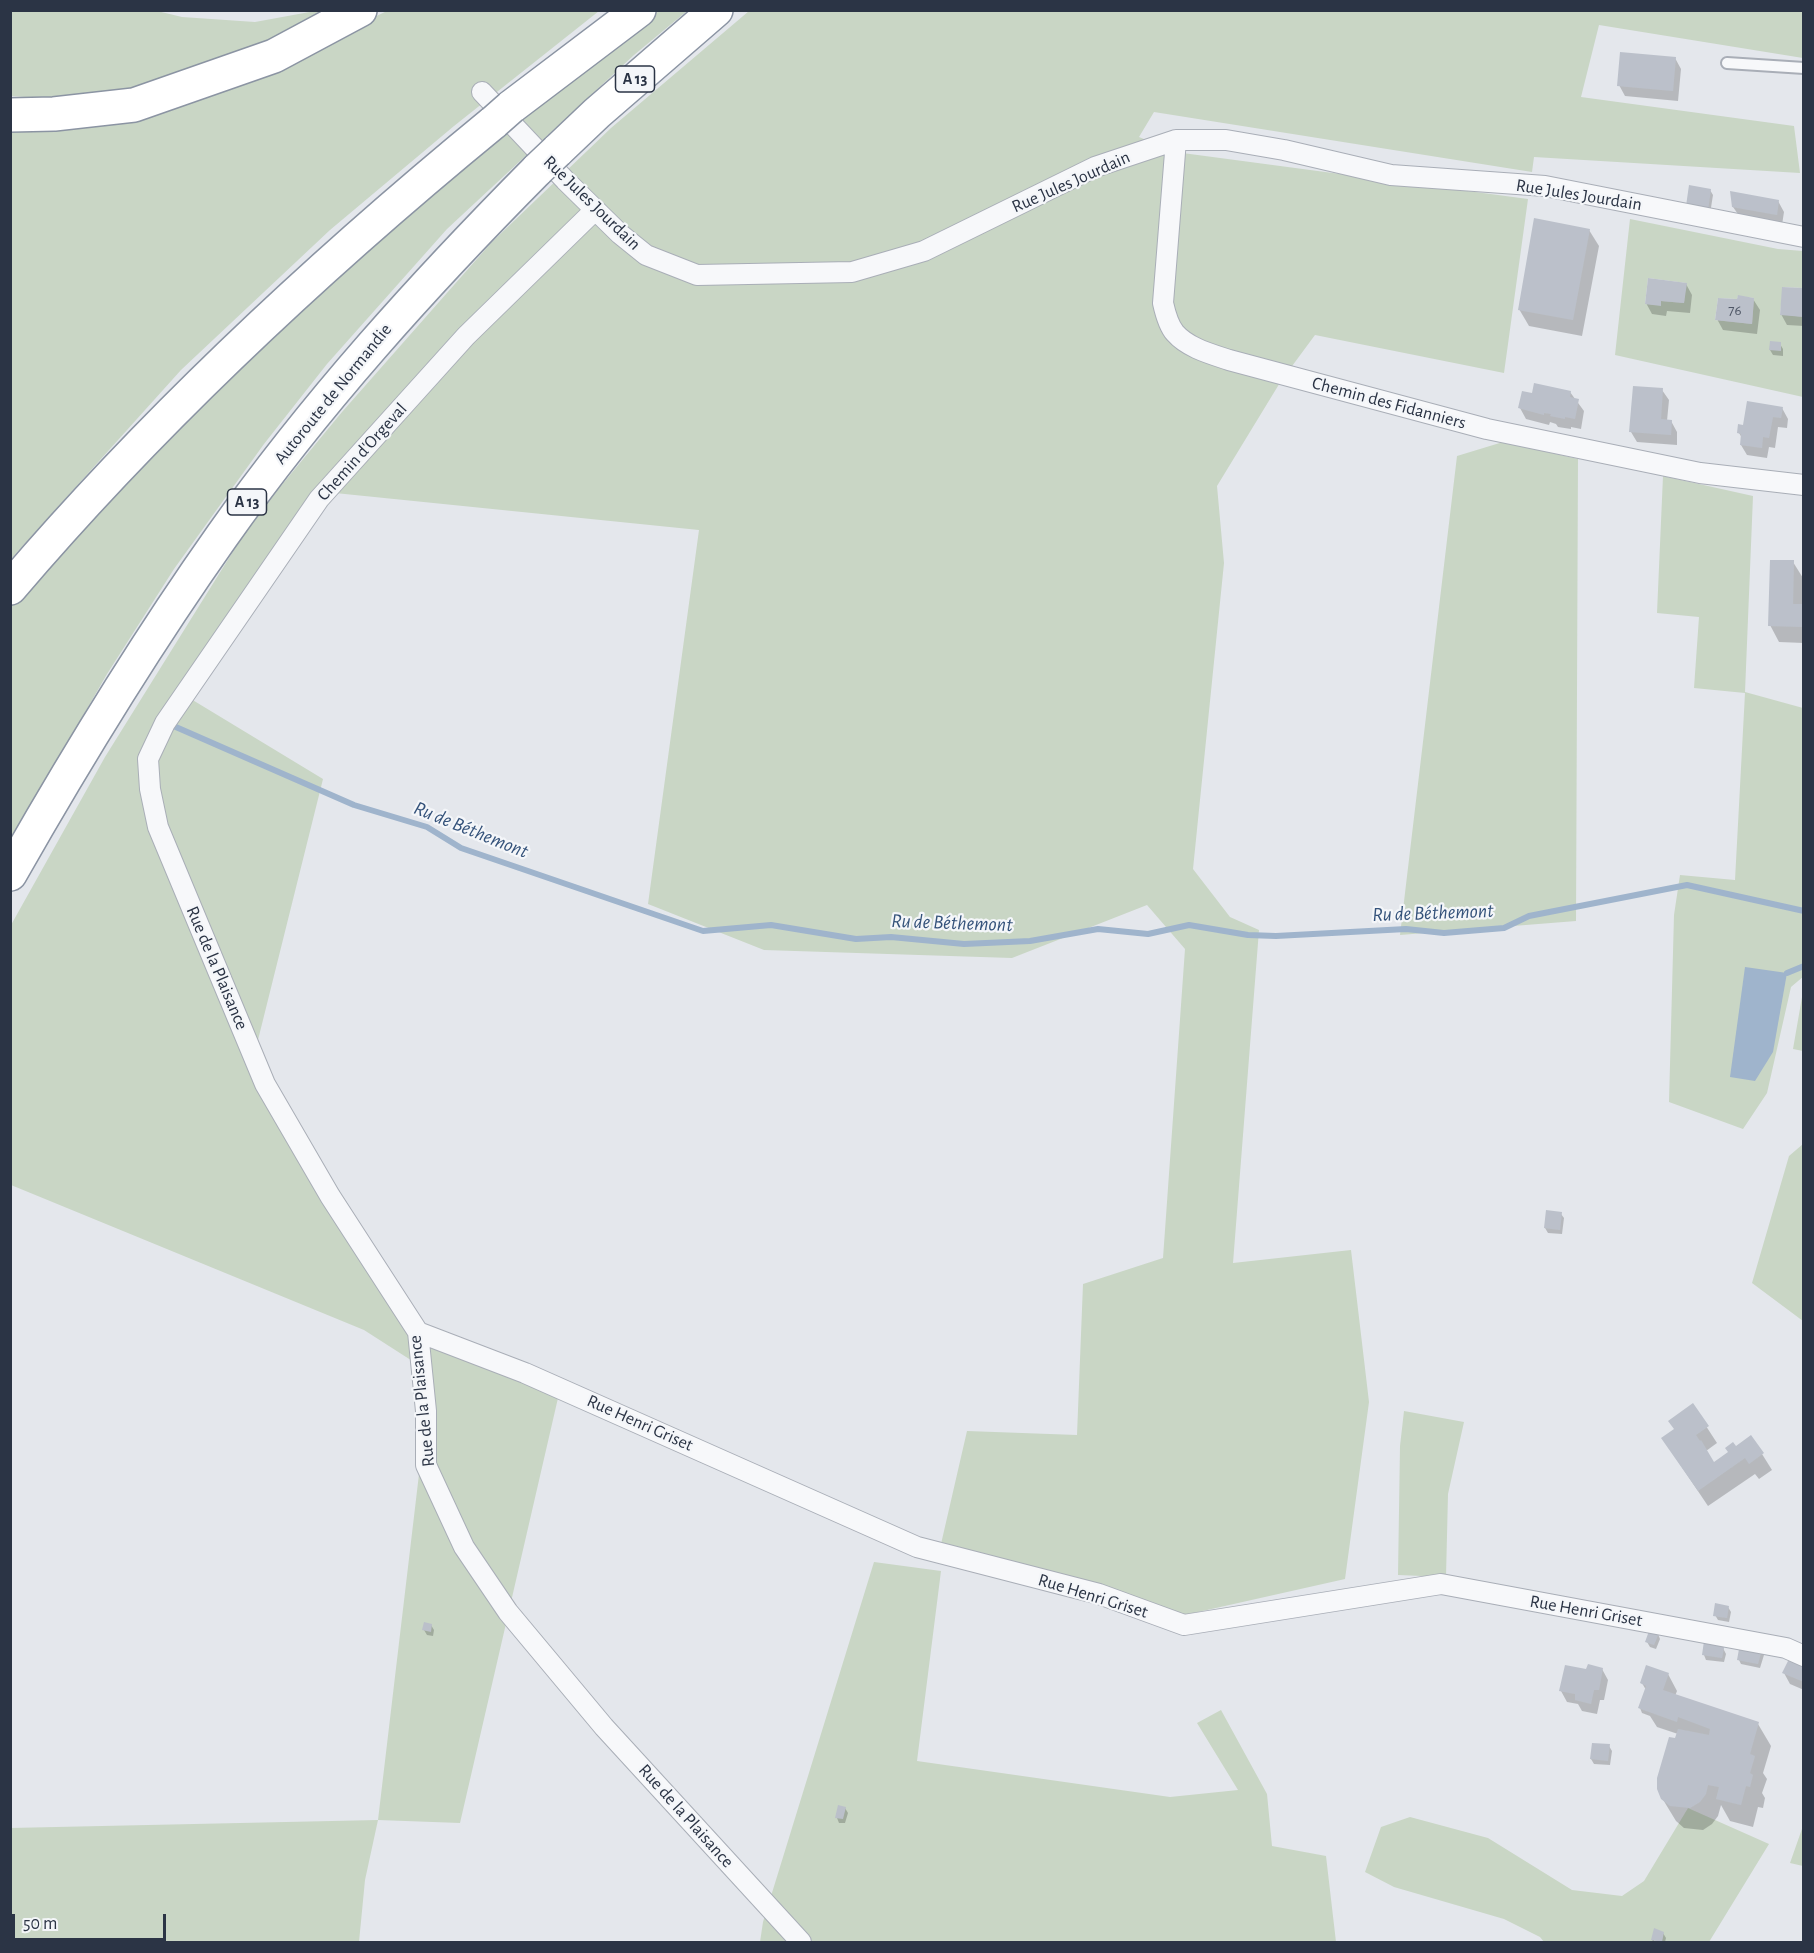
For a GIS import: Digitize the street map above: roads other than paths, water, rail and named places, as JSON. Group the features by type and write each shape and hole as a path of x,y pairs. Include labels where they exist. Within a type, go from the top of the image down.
{"highway":[{"path":"10,115 54,114 134,105 274,56 360,10"},
{"path":"10,588 117,470 228,358 317,274 421,182 496,107 639,10"},
{"name":"Autoroute de Normandie","path":"10,874 109,705 222,535 333,392 395,318 465,242 547,160 606,105 717,10"}],"street":[{"name":"Rue Jules Jourdain","path":"496,107 564,180 646,255 697,274 852,272 924,251 1095,167 1176,140 1226,140 1391,175 1545,186 1803,237"},
{"name":"Chemin des Fidanniers","path":"1176,140 1163,303 1167,319 1175,333 1198,350 1487,429 1700,473 1803,485"},
{"name":"Chemin d'Orgeval","path":"165,723 319,499 466,336 595,210"},
{"name":"Rue de la Plaisance","path":"165,723 148,759 150,789 158,827 265,1084 330,1196 418,1332 426,1411 426,1465 464,1547 508,1612 604,1727 801,1942"},
{"name":"Rue Henri Griset","path":"418,1332 525,1373 917,1547 1099,1594 1184,1625 1441,1584 1786,1648 1803,1656"}],"lane":[{"path":"1727,63 1803,68"}],"water":[{"path":"1745,967 1787,973 1773,1052 1755,1081 1730,1077"}],"waterway":[{"name":"Ru de Béthemont","path":"169,724 354,805 427,827 461,848 703,931 771,925 856,939 891,937 964,944 1030,941 1098,929 1148,934 1189,925 1248,935 1276,936 1406,929 1444,933 1504,928 1529,916 1687,885 1804,911"},
{"path":"1787,973 1804,966"}]}
